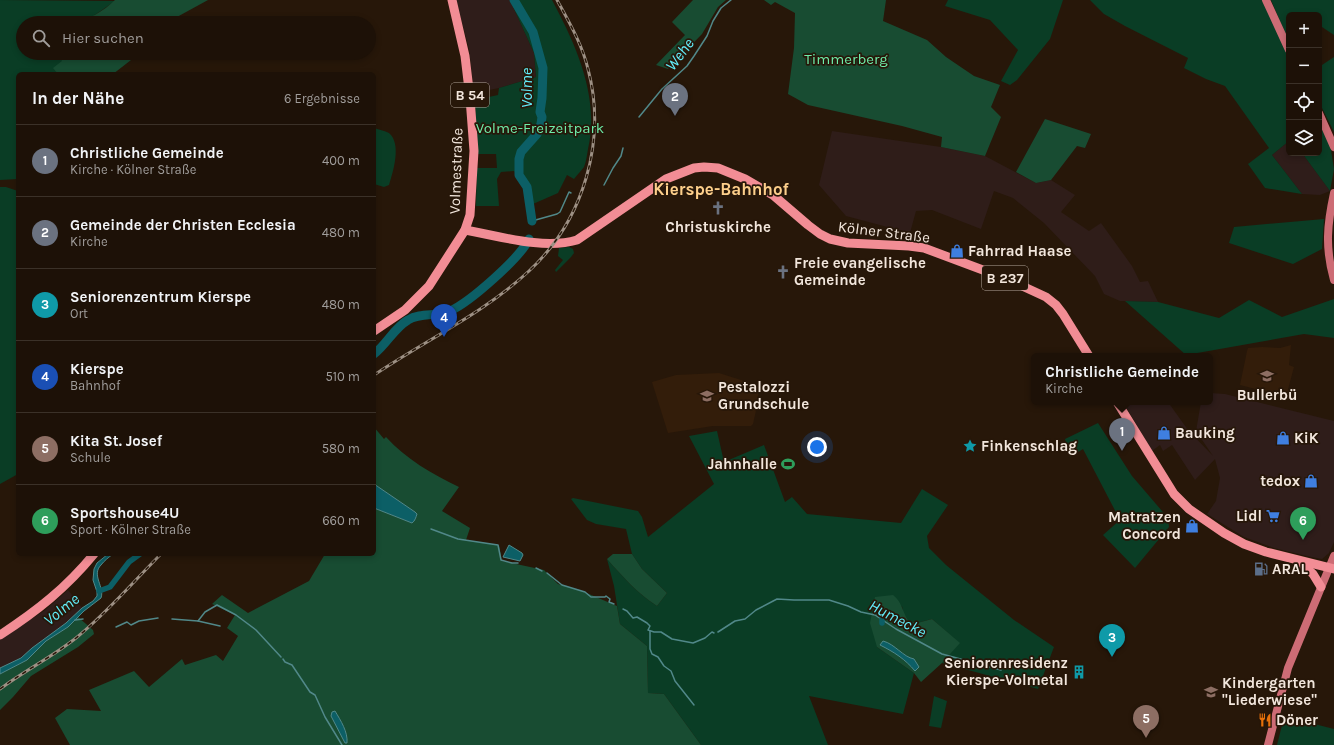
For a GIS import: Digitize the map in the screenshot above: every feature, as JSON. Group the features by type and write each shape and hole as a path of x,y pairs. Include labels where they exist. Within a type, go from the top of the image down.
{"main road":[{"name":"Volmestraße","path":"376,330 405,310 418,299 437,275 465,230 470,215 474,151 470,98 466,56 452,0"},
{"path":"1266,0 1288,48"},
{"path":"1322,120 1334,147"},
{"name":"Kölner Straße","path":"465,230 526,241 566,244 577,240 666,180 694,168 718,168 745,179 773,195 808,225 830,239 848,243 924,248 1007,278 1046,297 1056,305 1063,314 1087,353"},
{"path":"1334,193 1327,236 1330,266 1334,280"},
{"path":"1119,405 1174,494 1189,509 1224,533 1244,544 1266,552 1332,568"},
{"path":"0,635 33,613 63,588 78,574 92,556"},
{"path":"1268,745 1288,668 1321,587 1332,568 1334,556"},
{"path":"1298,560 1313,574 1321,587"}],"shaded area":[{"path":"456,0 510,0 534,53 536,77 499,88 474,93 469,49"},
{"path":"832,131 941,147 985,156 1036,183 1051,180 1075,195 1061,212 1089,231 1101,223 1132,266 1140,282 1148,281 1158,302 1120,301 1104,294 1095,276 1044,223 1013,198 994,191 981,229 932,210 916,211 910,233 846,216 819,185"},
{"path":"1286,143 1286,156 1304,156 1330,191 1320,195 1302,194 1272,155"},
{"name":"Bullerbü","path":"1291,345 1289,365 1294,367 1286,397 1240,385 1248,348 1280,348"},
{"name":"Pestalozzi Grundschule","path":"719,373 760,386 753,424 751,426 713,426 668,433 652,382 676,375"},
{"path":"1213,393 1225,394 1334,421 1334,542 1329,553 1322,559 1274,548 1244,537 1207,514 1216,501 1220,478 1215,459 1195,480 1172,445 1163,451 1160,445 1152,451 1125,405 1170,405 1188,430 1213,456 1196,431 1200,405 1213,405"},
{"path":"68,590 82,608 66,623 21,658 0,668 0,639 44,611"}],"green space":[{"path":"0,0 115,1 93,16 16,16 16,60 63,61 54,68 57,72 16,72 16,179 0,180"},
{"path":"115,0 208,0 179,16 93,16 106,8"},
{"name":"Volme-Freizeitpark","path":"510,0 552,0 577,53 584,72 591,110 591,130 584,167 574,179 567,175 558,193 533,204 533,212 527,213 526,201 521,181 514,171 501,172 497,179 499,206 476,206 477,168 497,168 496,154 477,154 475,100 498,95 499,88 536,77 534,53"},
{"path":"693,0 726,0 718,7 702,34 668,69 656,65 685,35 672,22"},
{"name":"Timmerberg","path":"764,0 886,0 883,21 927,40 946,57 974,76 1000,85 991,107 1001,117 985,156 941,147 942,137 902,126 808,105 788,94 794,48 795,13 775,2 771,5"},
{"path":"948,0 1063,0 1050,39 1017,80 1010,85 1001,81 1018,50 990,20 945,6"},
{"path":"1090,0 1263,0 1286,50 1286,143 1272,155 1302,194 1265,188 1248,164 1269,148 1225,86 1206,79 1184,68 1188,58 1104,14"},
{"path":"1271,0 1334,0 1334,35 1322,27 1322,12 1286,12 1285,33"},
{"path":"1334,57 1334,132 1322,108 1322,65"},
{"path":"131,60 116,72 56,72 53,68 62,61"},
{"path":"1045,119 1091,134 1085,148 1077,146 1051,180 1036,183 1016,172"},
{"path":"1322,127 1330,144 1334,169 1330,191 1304,156 1322,156"},
{"path":"376,129 389,133 393,138 396,151 393,173 389,185 384,187 376,185"},
{"path":"0,187 6,187 16,190 16,475 0,484"},
{"path":"1324,219 1322,249 1293,264 1229,243 1234,227"},
{"path":"569,247 573,249 574,253 556,272 555,270 563,260 558,256 559,248"},
{"path":"1334,299 1334,338 1304,334 1197,353 1184,353 1125,301 1158,302 1219,318 1249,300 1282,317"},
{"path":"1098,423 1132,476 1168,518 1169,527 1135,568 1103,535 1120,520 1083,449 1070,457 1065,439"},
{"path":"376,429 384,439 386,437 411,459 439,477 459,487 442,511 470,528 466,540 499,545 502,561 544,570 558,584 582,591 617,606 620,624 647,646 648,693 664,694 701,745 70,745 55,718 67,709 101,711 89,690 134,671 149,687 182,659 185,665 216,655 223,661 238,636 227,628 235,615 212,604 222,595 248,613 309,581 324,556 376,556 376,509 412,523 415,512 376,485"},
{"path":"717,431 724,462 764,445 785,502 792,497 807,514 901,523 922,489 948,505 927,536 929,548 946,565 1014,620 1054,647 1038,689 942,663 959,643 932,619 917,623 908,620 903,613 902,606 877,647 914,673 903,714 809,696 828,745 701,745 664,694 648,693 647,646 620,624 614,586 607,559 637,590 657,606 667,593 642,569 632,554 626,529 596,524 587,520 571,499 573,498 638,511 642,517 648,537 714,484 689,436"},
{"path":"613,554 632,554 642,569 667,593 657,606 637,590 607,559"},
{"path":"893,595 900,604 908,620 917,623 932,619 960,643 942,663 921,682 914,673 877,647 870,623 875,597"},
{"path":"78,617 93,630 94,634 78,647 31,676 0,710 0,674 27,660 46,641 68,627"},
{"path":"934,696 947,701 941,728 929,726"},
{"path":"1295,719 1334,729 1334,745 1277,745 1283,721"}],"water":[{"path":"376,485 417,514 412,523 376,509"},
{"path":"509,545 522,553 523,555 520,561 503,557"},
{"path":"106,556 111,556 98,569 97,573 102,594 101,598 84,611 68,627 46,641 27,660 0,674 0,668 21,658 66,623 82,608 93,601 97,596 93,580 94,569 97,563"},
{"path":"883,641 906,656 914,659 919,667 915,671 899,656 880,645"},
{"path":"335,711 345,731 347,743 345,743 331,716 332,712"}],"waterway":[{"name":"Volme","path":"514,0 533,32 543,68 540,112 542,117 541,124 537,134 521,152 519,159 519,175 527,187 532,221"},
{"name":"Wehe","path":"639,117 662,89 687,66 707,36 713,21 721,8 731,0"},
{"name":"Wehe","path":"604,185 621,156 623,148"},
{"name":"Wehe","path":"532,221 560,212 569,192 571,193"},
{"name":"Volme","path":"376,352 399,327 408,320 418,316 445,313 470,299 494,279 516,257 529,239"},
{"name":"Humecke","path":"431,529 458,539 498,545 501,560 518,563"},
{"path":"99,591 110,587 129,562 137,556"},
{"name":"Humecke","path":"536,568 542,571"},
{"name":"Humecke","path":"547,573 562,585 585,592 591,597 606,596 610,599 609,602 614,604"},
{"name":"Humecke","path":"718,632 735,621 745,619 756,610 777,599 829,600 861,612 875,615 896,629 942,654 1001,670"},
{"path":"172,619 198,621 205,612 217,605 236,615 256,630 281,657"},
{"name":"Humecke","path":"623,609 633,618 637,617 647,623 650,626 648,630 661,632 672,639 693,643 705,638 712,632 714,633"},
{"path":"116,627 127,622 131,625 139,621 158,618"},
{"name":"Volme","path":"75,620 83,619"},
{"path":"198,621 220,626"},
{"path":"650,631 650,649 652,654 658,657 664,666 671,671 675,681 694,705"},
{"path":"283,659 285,662 292,665 310,692 315,695 325,717 342,745"}],"railway":[{"path":"376,374 454,326 512,286 548,251 564,228 577,203 586,178 592,151 595,123 593,96 588,69 582,51 575,33 557,0"},
{"path":"0,689 76,638 109,608 159,556"}],"place":[{"name":"Gemeinde der Christen Ecclesia","path":"675,116"},
{"name":"Christuskirche","path":"718,208"},
{"name":"Fahrrad Haase","path":"957,251"},
{"name":"Freie evangelische Gemeinde","path":"783,272"},
{"name":"Kierspe","path":"444,337"},
{"name":"Bullerbü","path":"1267,376"},
{"name":"Pestalozzi Grundschule","path":"707,396"},
{"name":"Bauking","path":"1164,433"},
{"name":"KiK","path":"1283,438"},
{"name":"Finkenschlag","path":"970,446"},
{"name":"Christliche Gemeinde","path":"1122,451"},
{"name":"Jahnhalle","path":"788,464"},
{"name":"tedox","path":"1311,481"},
{"name":"Lidl","path":"1273,516"},
{"name":"Matratzen Concord","path":"1192,526"},
{"name":"Sportshouse4U","path":"1303,540"},
{"name":"ARAL","path":"1261,569"},
{"name":"Seniorenzentrum Kierspe","path":"1112,657"},
{"name":"Seniorenresidenz Kierspe-Volmetal","path":"1079,672"},
{"name":"Kindergarten \"Liederwiese\"","path":"1211,692"},
{"name":"Döner","path":"1265,720"},
{"name":"Kita St. Josef","path":"1146,738"}],"district":[{"name":"Kierspe-Bahnhof","path":"721,189"}]}
